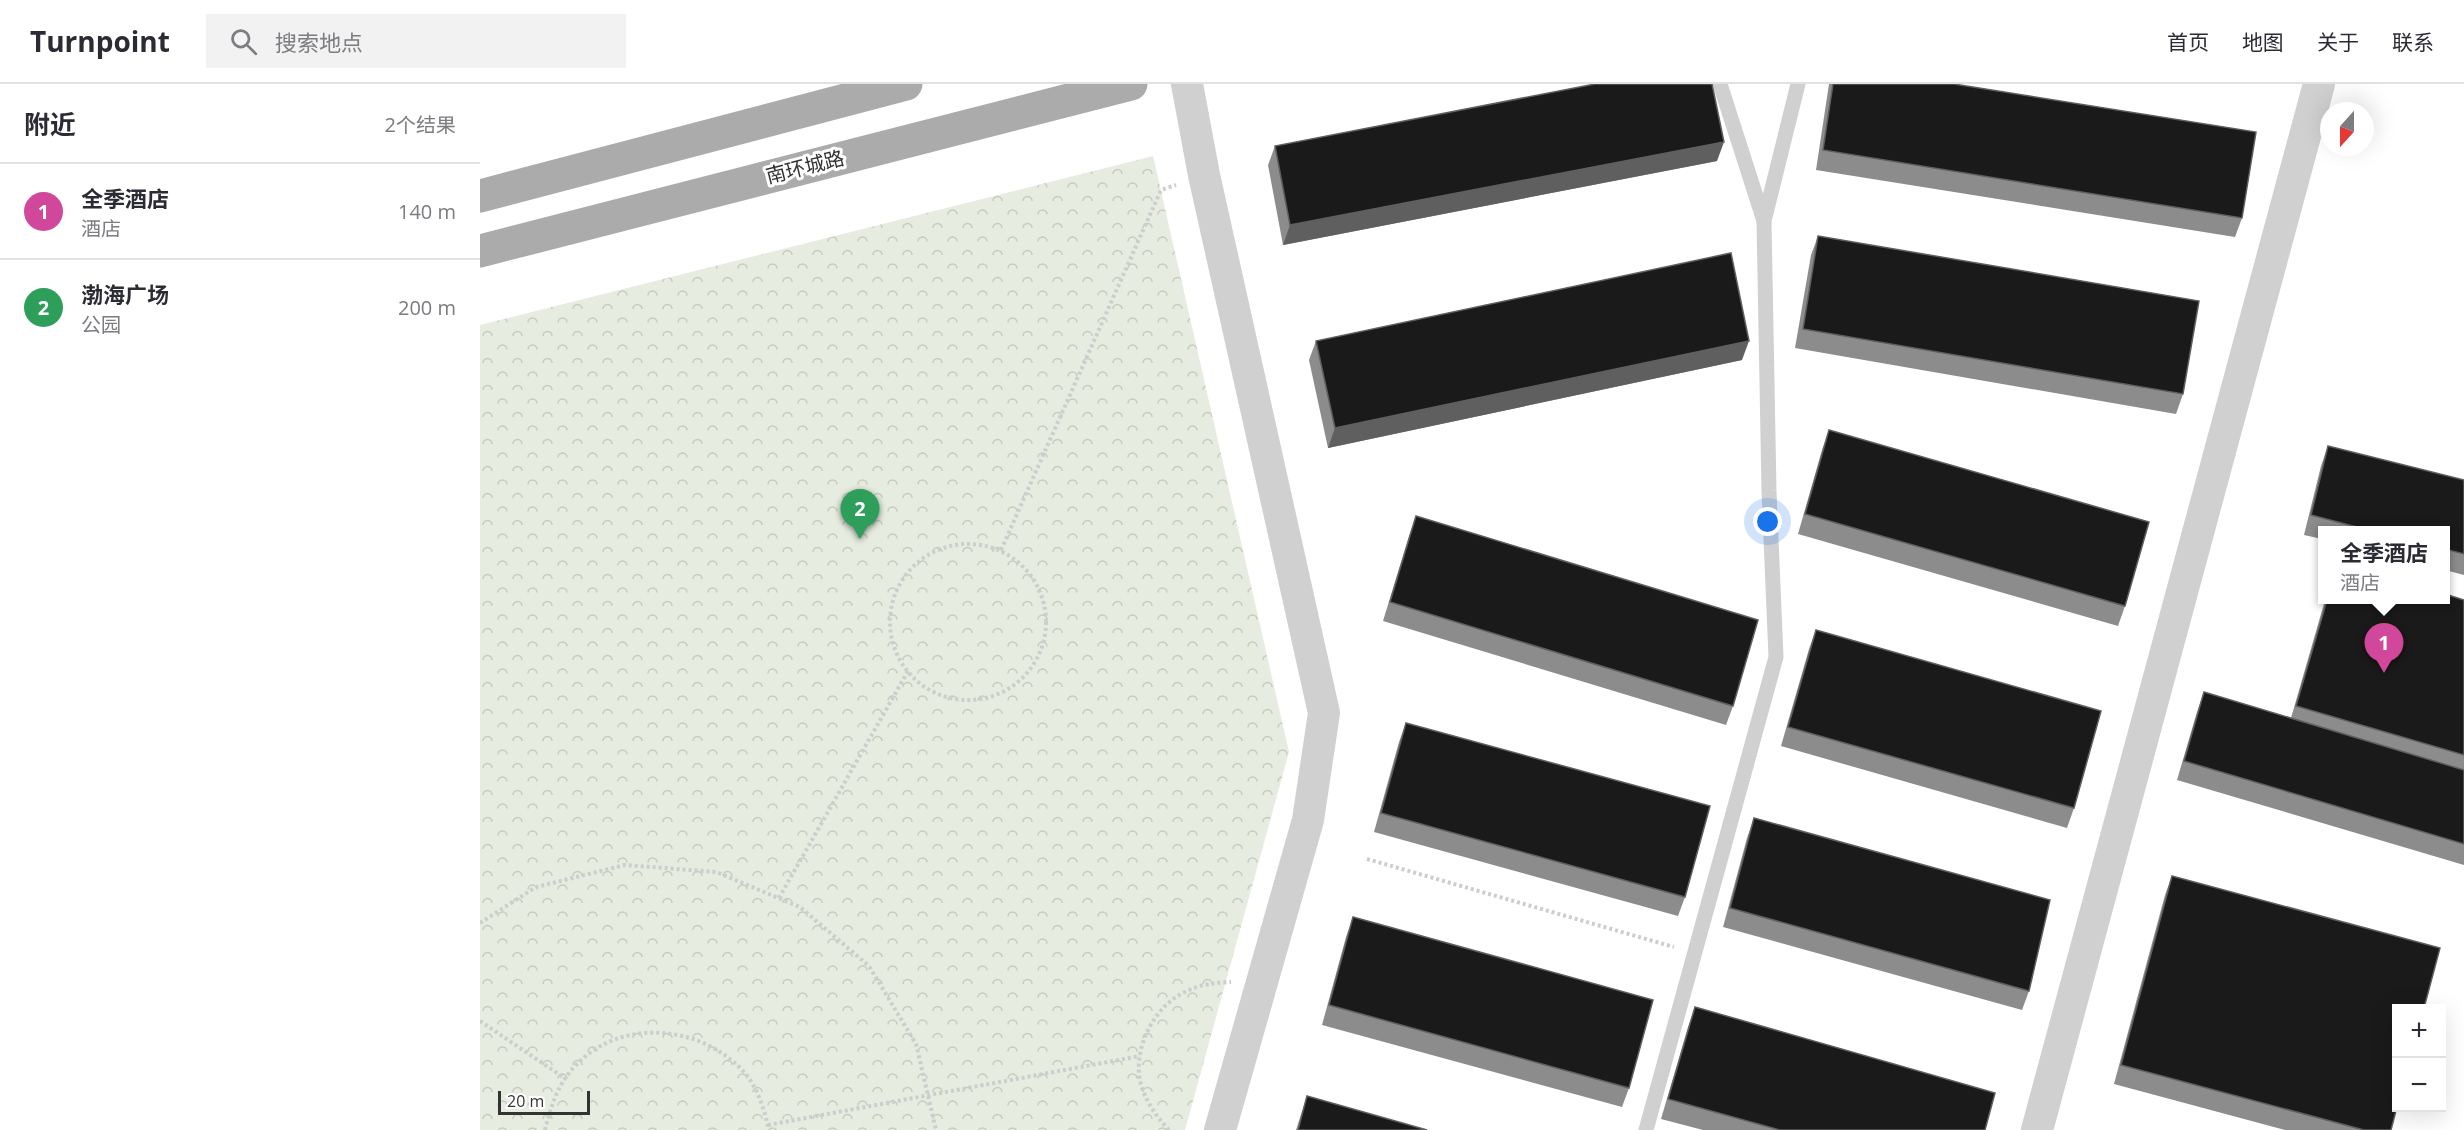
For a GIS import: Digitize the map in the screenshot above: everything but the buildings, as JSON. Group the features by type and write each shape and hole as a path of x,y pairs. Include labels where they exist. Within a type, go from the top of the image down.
{"main road":[{"path":"480,196 906,84"},
{"name":"南环城路","path":"480,251 1131,84"}],"street":[{"path":"1187,84 1204,175 1324,713 1308,820 1220,1130"},
{"path":"2037,1130 2319,84"}],"lane":[{"path":"1720,84 1764,220"},
{"path":"1646,1130 1776,657 1769,491 1764,220 1798,84"}],"path":[{"path":"1001,550 1161,190 1204,175"},
{"path":"977,544 1001,550 1023,566 1040,587 1047,613 1046,640 1035,665 1017,685 993,698 966,701 939,696 918,683 901,664 891,641 890,616 896,592 909,570 928,555 952,545 977,544"},
{"path":"779,898 908,671"},
{"path":"1367,859 1695,954"},
{"path":"480,923 536,887 625,865 716,872 800,907 869,966 916,1044 936,1130"},
{"path":"1169,1130 1153,1111 1141,1085 1140,1056 1147,1030 1163,1008 1185,991 1210,983 1238,982 1260,990"},
{"path":"480,1021 566,1079"},
{"path":"544,1130 554,1096 576,1064 608,1042 646,1032 685,1035 718,1049 745,1073 763,1104 768,1128 928,1095 1140,1056"}],"green space":[{"path":"1153,156 1289,752 1185,1130 480,1130 480,325"}],"place":[{"name":"渤海广场","path":"860,539"},
{"name":"全季酒店","path":"2384,673"}]}
